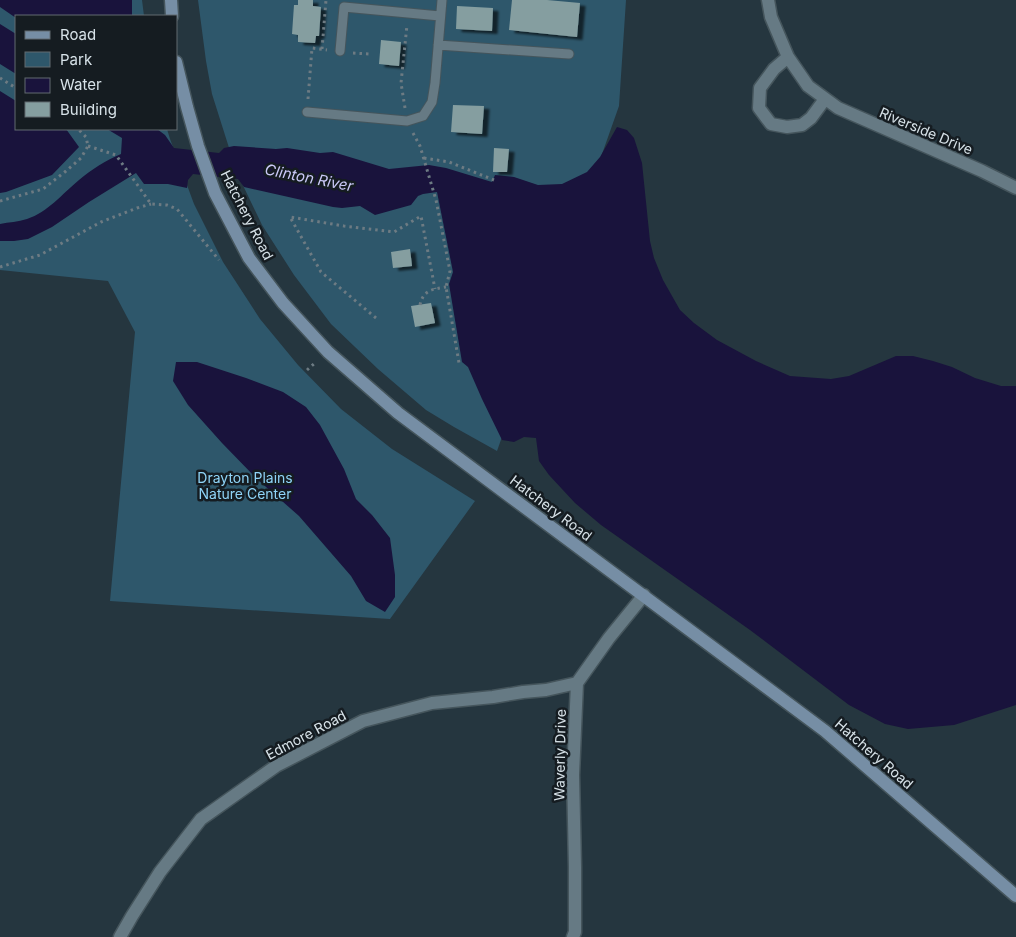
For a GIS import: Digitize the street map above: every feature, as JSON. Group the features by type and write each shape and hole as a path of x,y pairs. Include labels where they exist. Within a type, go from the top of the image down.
{"street":[{"path":"171,0 172,15"},
{"name":"Riverside Drive","path":"768,0 771,17 788,57 808,86 838,108 982,171 1016,188"},
{"path":"788,57 774,69 760,88 759,108 771,124 787,127 802,125 826,99"},
{"name":"Hatchery Road","path":"178,70 198,146 215,193 249,258 283,303 328,352 398,413 826,732 1016,896"},
{"path":"577,683 609,638 644,595"},
{"name":"Edmore Road","path":"120,937 160,872 201,819 276,766 363,722 432,702 494,697 546,690 577,683"},
{"name":"Waverly Drive","path":"573,937 575,932 573,775 577,683"}],"lane":[{"path":"307,112 407,121 423,116 432,102 442,0"},
{"path":"340,51 344,7 440,16"},
{"path":"438,45 569,54"}],"path":[{"path":"322,49 326,0"},
{"path":"409,12 401,83 407,121 420,146 436,200 450,271 446,287 459,363"},
{"path":"307,112 312,48 370,54"},
{"path":"0,78 15,87"},
{"path":"0,201 43,189 81,158 88,146 86,137 79,130"},
{"path":"88,146 116,155 152,204"},
{"path":"424,158 449,162 494,180"},
{"path":"0,267 40,255 101,222 152,204 167,204 177,209 218,260"},
{"path":"376,318 320,272 290,217 394,232 421,216 435,289"},
{"path":"420,305 423,296 427,292 446,287"}],"green space":[{"name":"Drayton Plains Nature Center","path":"0,0 142,0 144,15 15,15 15,130 167,130 194,204 223,262 260,319 298,365 341,409 392,449 475,501 390,619 110,601 135,332 108,281 0,270"},
{"path":"198,0 626,0 619,106 497,451 426,410 378,369 331,324 294,275 262,225 237,173 212,94"}],"water":[{"path":"0,0 132,0 132,15 15,15 15,17 0,7"},
{"path":"0,24 15,33 15,73 0,64"},
{"path":"0,91 15,100 15,130 67,130 79,147 52,175 0,193"},
{"name":"Clinton River","path":"617,127 627,130 634,138 642,163 650,241 654,258 663,280 680,310 717,340 756,361 790,376 831,379 849,376 896,356 913,356 952,367 975,378 1001,386 1016,386 1016,705 954,725 908,729 885,724 849,705 750,630 601,525 575,503 549,475 539,461 536,438 524,437 514,442 502,440 468,367 462,362 449,284 453,272 437,192 418,196 411,205 375,215 360,206 333,207 244,187 238,179 193,174 188,180 187,188 168,184 144,184 136,173 52,227 28,239 0,241 0,224 24,220 42,212 89,173 104,162 121,154 122,138 109,130 158,130 165,135 174,148 219,153 224,148 234,146 287,148 320,153 333,152 389,169 429,165 446,168 492,182 495,175 514,177 538,185 562,184 587,172 600,157"},
{"path":"176,362 197,362 246,378 283,392 306,407 320,425 344,469 356,499 372,515 390,538 395,575 395,597 385,612 366,601 351,576 299,516 257,479 188,405 173,381"}],"building":[{"path":"298,0 313,0 313,6 321,7 319,36 316,36 315,43 298,42 298,35 292,34 294,5 298,5"},
{"path":"512,0 547,0 580,3 577,37 509,30"},
{"path":"457,6 493,8 492,31 456,29"},
{"path":"381,40 401,42 399,66 379,64"},
{"path":"453,105 484,106 482,134 451,132"},
{"path":"494,148 509,149 507,172 493,172"},
{"path":"410,249 412,266 393,268 391,252"},
{"path":"431,303 435,323 415,327 411,306"}]}
